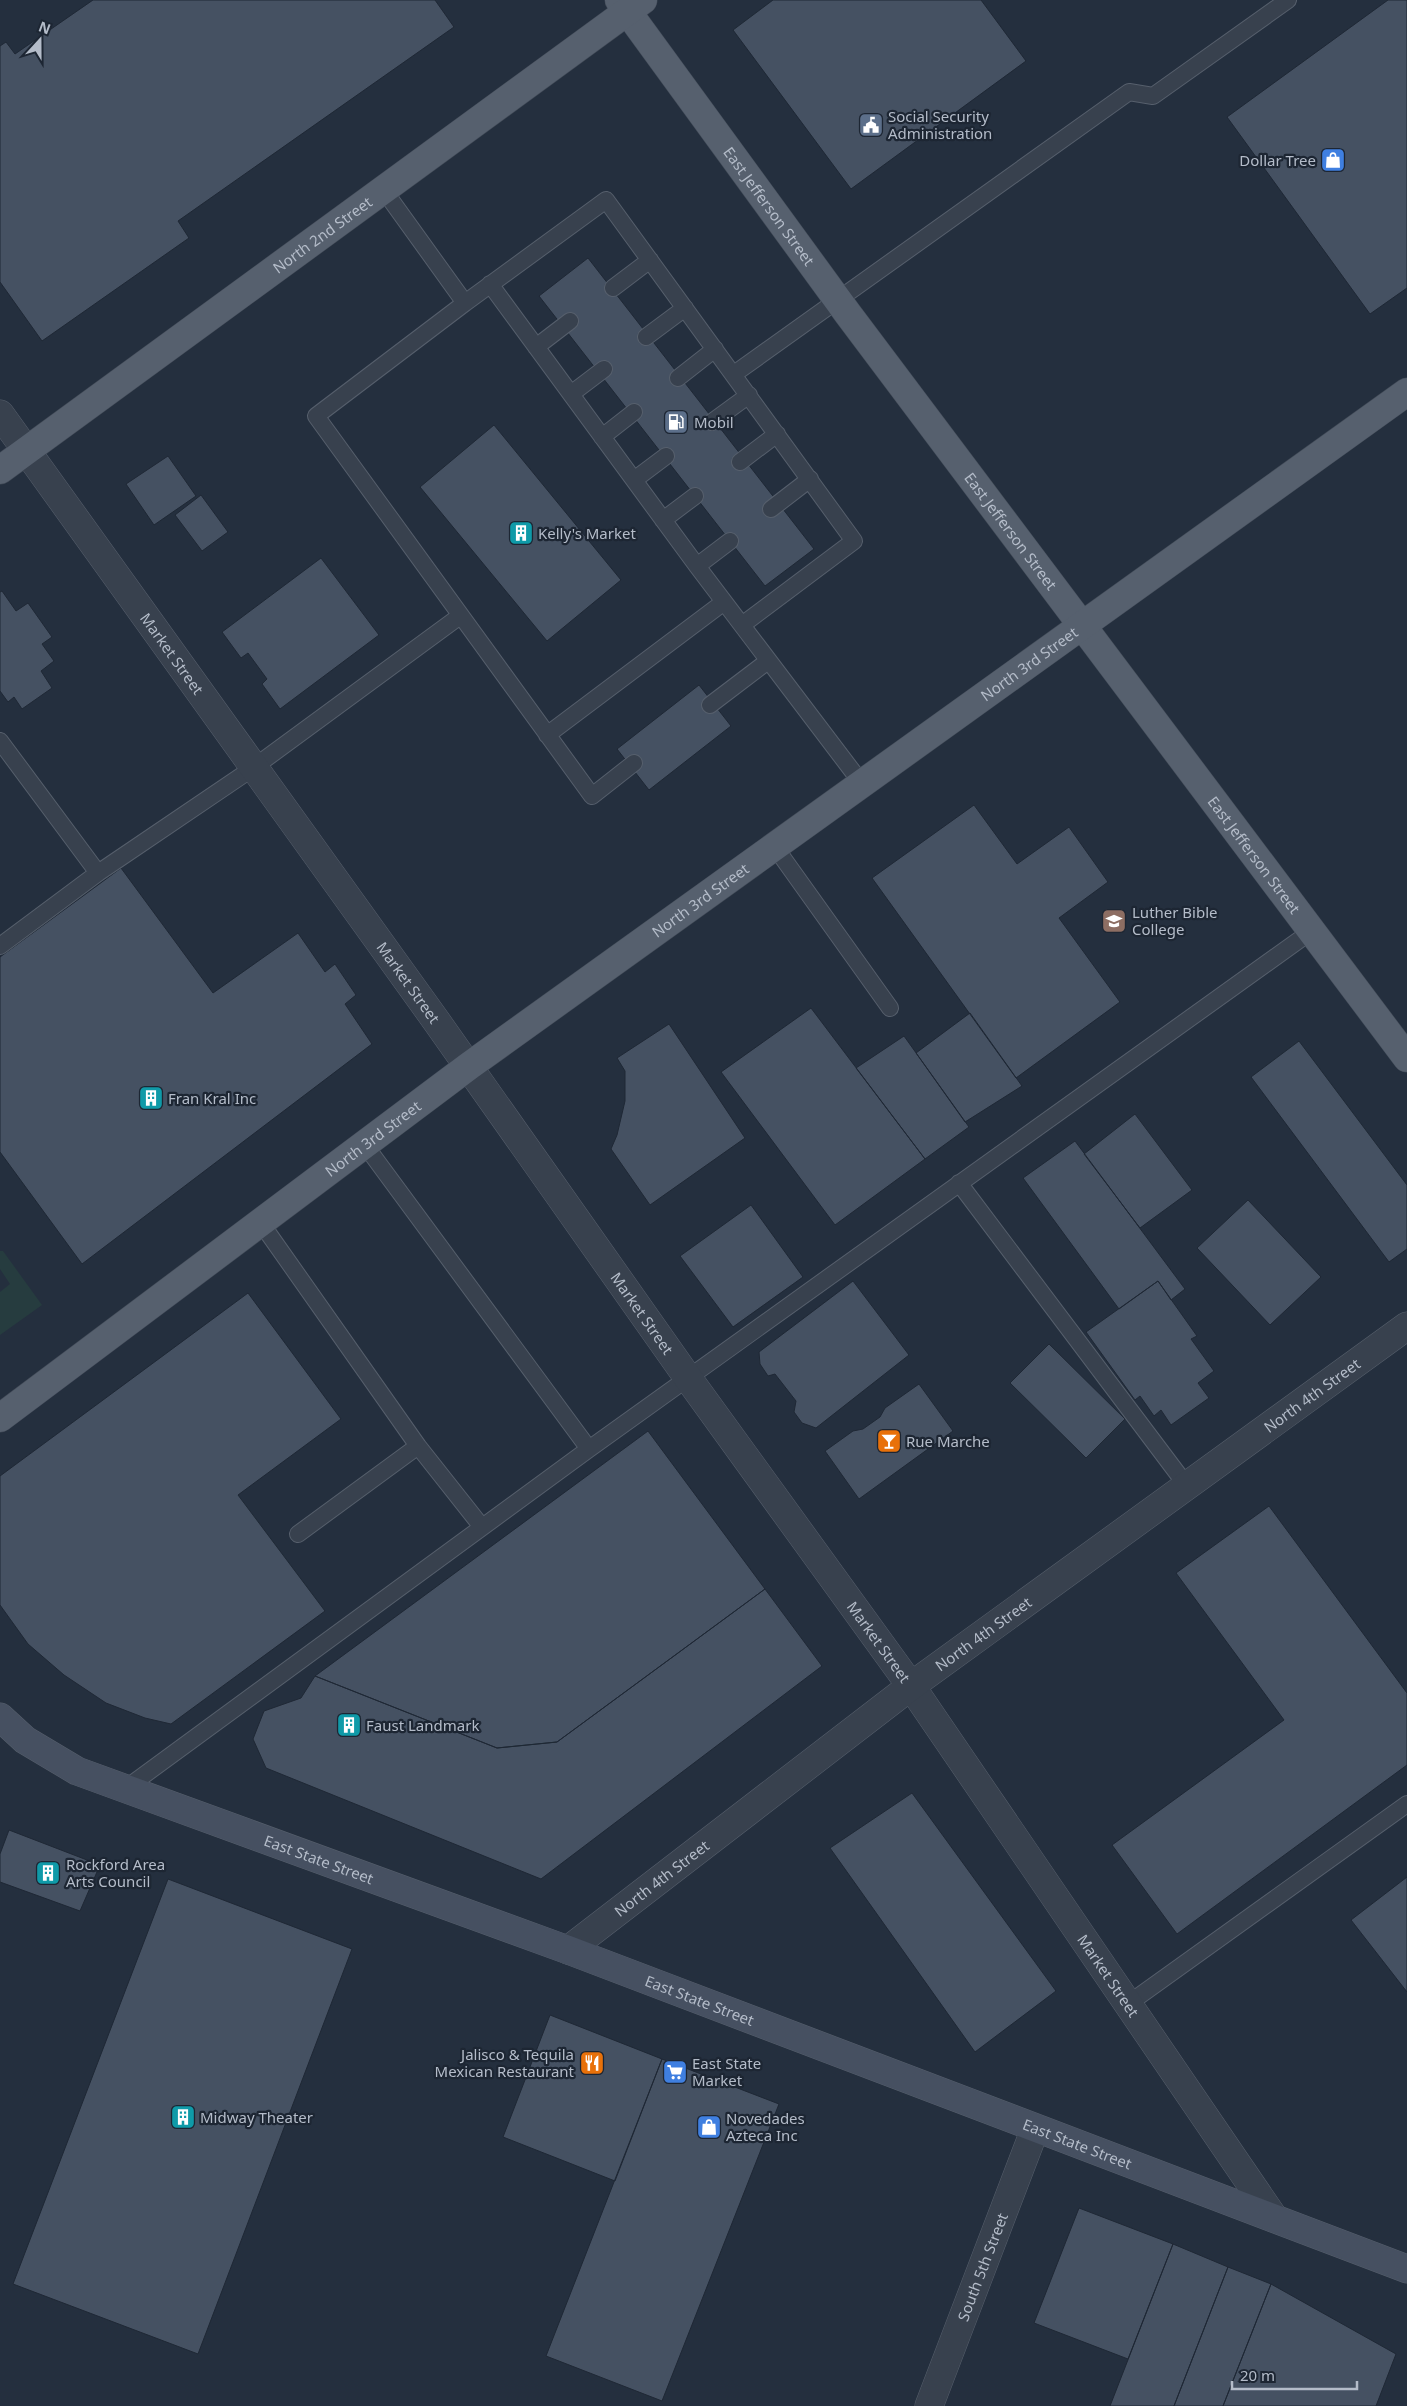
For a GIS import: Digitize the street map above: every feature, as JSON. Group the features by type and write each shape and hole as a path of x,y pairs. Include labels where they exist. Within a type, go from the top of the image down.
{"main road":[{"name":"East Jefferson Street","path":"630,4 838,300 1313,930 1407,1058"},
{"name":"North 2nd Street","path":"0,470 630,4"},
{"name":"North 3rd Street","path":"0,1418 469,1066 1083,627 1407,392"},
{"name":"East State Street","path":"0,1718 25,1740 77,1771 568,1950 1407,2269"}],"street":[{"name":"Market Street","path":"0,414 469,1066 688,1378 911,1686 1274,2218"},
{"name":"North 4th Street","path":"568,1950 911,1686 1407,1326"},
{"name":"South 5th Street","path":"929,2406 1035,2129"}],"lane":[{"path":"734,374 1129,92 1153,96 1288,0"},
{"path":"382,189 465,303"},
{"path":"634,763 592,796 316,416 490,284 606,200 854,540 742,625"},
{"path":"613,288 650,260"},
{"path":"490,284 697,566 863,785"},
{"path":"646,337 685,308"},
{"path":"536,347 570,321"},
{"path":"678,378 715,348"},
{"path":"571,394 604,369"},
{"path":"712,422 749,395"},
{"path":"602,437 634,412"},
{"path":"740,462 777,434"},
{"path":"634,480 666,456"},
{"path":"771,509 810,479"},
{"path":"663,520 695,496"},
{"path":"697,566 730,541"},
{"path":"547,735 724,602"},
{"path":"0,946 98,873 253,768 460,616"},
{"path":"710,705 768,661"},
{"path":"0,741 98,873"},
{"path":"775,847 890,1008"},
{"path":"125,1788 482,1526 1313,930"},
{"path":"365,1145 589,1449"},
{"path":"959,1183 1187,1486"},
{"path":"261,1223 418,1446 482,1526"},
{"path":"298,1534 418,1446"},
{"path":"1128,2004 1407,1804"}],"green space":[{"path":"0,1251 3,1251 42,1305 0,1335 0,1292 10,1284 0,1269"}],"building":[{"path":"93,0 435,0 454,27 178,221 189,238 42,341 0,282 0,46 6,42 15,54"},
{"name":"Social Security Administration","path":"773,0 981,0 1026,61 851,189 733,30"},
{"name":"Dollar Tree","path":"1388,0 1407,0 1407,288 1370,314 1227,117"},
{"name":"Mobil","path":"588,258 814,549 765,586 539,296"},
{"name":"Kelly's Market","path":"494,425 621,580 547,641 420,487"},
{"path":"168,456 196,496 154,525 126,484"},
{"path":"201,495 228,532 202,551 175,515"},
{"path":"321,558 379,635 280,709 262,684 267,679 248,653 241,658 222,632"},
{"path":"2,591 16,611 28,603 52,637 42,644 54,661 41,671 52,688 22,709 14,697 8,702 0,691 0,592"},
{"path":"699,685 731,726 649,790 617,749"},
{"path":"974,805 1017,864 1069,827 1108,882 1059,918 1120,1002 1016,1078 872,878"},
{"name":"Fran Kral Inc","path":"121,868 213,993 298,933 325,972 335,964 356,995 345,1004 372,1044 82,1264 0,1152 0,957"},
{"path":"811,1008 925,1159 835,1225 721,1072"},
{"path":"970,1013 1022,1086 965,1122 916,1053"},
{"path":"669,1024 745,1138 650,1205 611,1149 617,1135 625,1101 625,1071 617,1058"},
{"path":"904,1036 969,1127 925,1159 856,1068"},
{"path":"1299,1041 1407,1185 1407,1249 1389,1262 1251,1077"},
{"path":"1135,1114 1192,1190 1140,1228 1084,1154"},
{"path":"1075,1141 1185,1289 1171,1300 1158,1281 1119,1309 1023,1178"},
{"path":"1248,1200 1321,1277 1270,1325 1197,1248"},
{"path":"751,1205 803,1277 733,1327 680,1256"},
{"path":"853,1281 909,1355 816,1428 802,1423 794,1412 796,1401 775,1374 768,1376 760,1364 759,1352"},
{"path":"1158,1281 1197,1336 1191,1339 1214,1371 1198,1383 1209,1398 1171,1425 1161,1410 1154,1416 1140,1396 1135,1400 1086,1332"},
{"path":"248,1293 341,1419 238,1495 325,1611 171,1724 145,1718 106,1703 64,1675 28,1644 0,1605 0,1476"},
{"path":"1049,1344 1125,1419 1086,1458 1010,1383"},
{"name":"Rue Marche","path":"919,1384 953,1431 859,1499 825,1451 853,1431 863,1429 880,1417 885,1408"},
{"path":"648,1431 765,1589 557,1742 497,1748 315,1676"},
{"path":"1269,1506 1407,1693 1407,1765 1177,1934 1112,1845 1284,1720 1176,1573"},
{"name":"Faust Landmark","path":"765,1589 822,1666 541,1879 266,1768 253,1739 264,1711 301,1698 315,1676 497,1748 557,1742"},
{"path":"912,1793 1056,1991 975,2052 830,1848"},
{"name":"Rockford Area Arts Council","path":"9,1830 100,1865 80,1911 0,1882 0,1854"},
{"path":"1407,1877 1407,1992 1351,1920"},
{"name":"Midway Theater","path":"168,1879 352,1949 198,2354 13,2284"},
{"path":"550,2015 662,2059 615,2181 503,2137"},
{"path":"662,2059 779,2104 662,2401 546,2356"},
{"path":"1079,2208 1173,2244 1128,2359 1034,2323"},
{"path":"1173,2244 1228,2267 1174,2406 1110,2406"},
{"path":"1228,2267 1271,2284 1223,2406 1174,2406"},
{"path":"1271,2284 1396,2354 1376,2406 1223,2406"}],"place":[{"name":"Social Security Administration","path":"871,125"},
{"name":"Dollar Tree","path":"1333,160"},
{"name":"Mobil","path":"676,422"},
{"name":"Kelly's Market","path":"521,533"},
{"name":"Luther Bible College","path":"1114,921"},
{"name":"Fran Kral Inc","path":"151,1098"},
{"name":"Rue Marche","path":"889,1441"},
{"name":"Faust Landmark","path":"349,1725"},
{"name":"Rockford Area Arts Council","path":"48,1873"},
{"name":"Jalisco & Tequila Mexican Restaurant","path":"592,2063"},
{"name":"East State Market","path":"675,2072"},
{"name":"Midway Theater","path":"183,2117"},
{"name":"Novedades Azteca Inc","path":"709,2127"}]}
